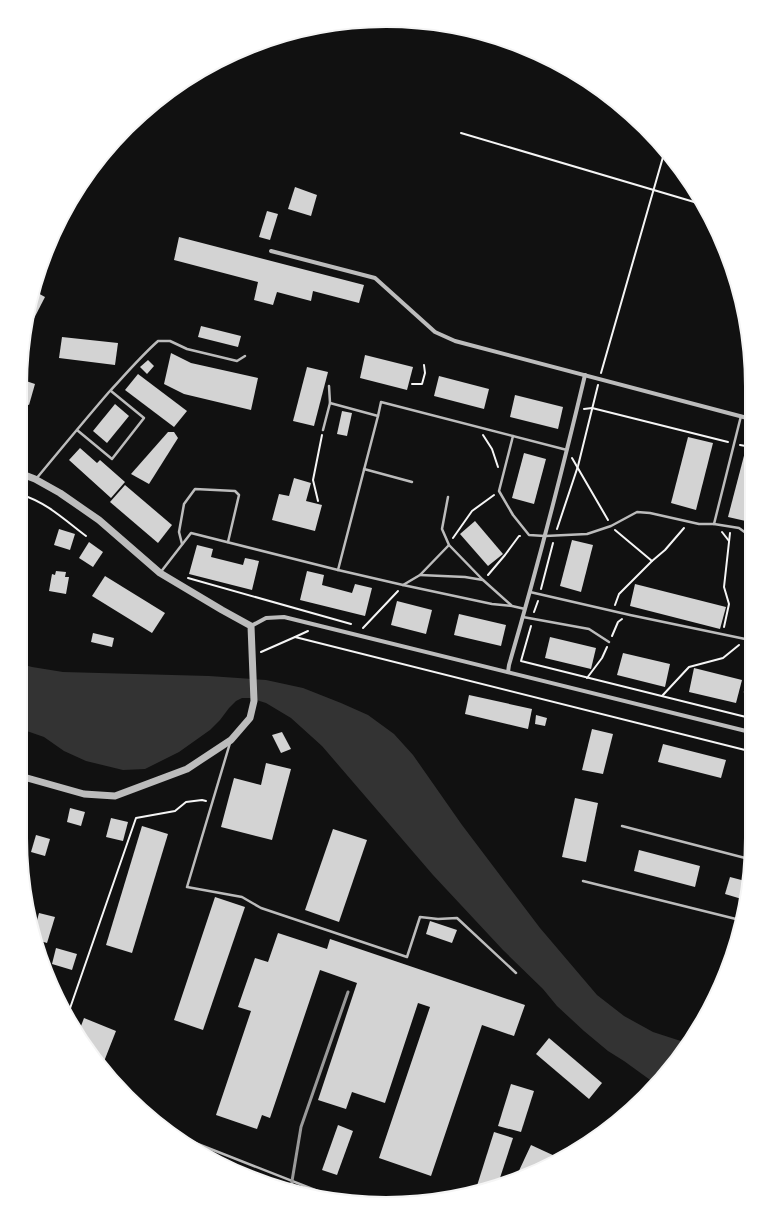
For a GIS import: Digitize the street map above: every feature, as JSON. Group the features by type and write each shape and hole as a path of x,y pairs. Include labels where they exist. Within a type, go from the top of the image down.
{"street":[{"path":"271,251 375,278 435,332 455,341 745,417"},
{"path":"508,672 545,536 586,375"},
{"path":"27,476 60,493 99,520 160,573 251,626"},
{"path":"251,626 266,618 284,617 745,731"},
{"path":"27,778 84,794 115,796 187,768 231,740 250,718 254,700 251,626"}],"lane":[{"path":"35,480 111,390 158,341 170,341 187,349 237,361 245,356"},
{"path":"324,430 330,403 329,386"},
{"path":"76,430 112,459 144,418 111,390"},
{"path":"338,570 381,402 567,450"},
{"path":"330,403 378,416"},
{"path":"714,524 741,416"},
{"path":"513,436 499,491 513,516 530,535 545,536 587,534 611,526 637,512 650,513 699,524 714,524 739,528 745,532"},
{"path":"364,469 412,482"},
{"path":"182,544 179,532 184,504 195,489 235,491 239,495 228,542"},
{"path":"448,497 442,529 449,545 483,580 512,606"},
{"path":"160,573 191,533 403,585 492,604 525,609"},
{"path":"403,585 420,575 449,545"},
{"path":"420,575 464,577 483,580"},
{"path":"530,592 745,639"},
{"path":"523,617 589,629 609,642"},
{"path":"231,740 187,887 242,897 262,908 407,958 420,917 438,919 457,918 516,973"},
{"path":"622,826 744,858"},
{"path":"583,881 736,919"},
{"path":"199,1144 314,1190"}],"path":[{"path":"461,133 694,202"},
{"path":"663,157 599,379 578,466 555,535 521,661 745,717"},
{"path":"412,384 422,384 425,374 424,365"},
{"path":"577,410 592,408 745,446"},
{"path":"478,427 492,449 502,480"},
{"path":"318,501 313,480 324,430"},
{"path":"567,450 578,466 611,526 652,561"},
{"path":"449,545 472,511 499,491"},
{"path":"27,496 56,513 86,536"},
{"path":"612,611 619,594 665,550 684,527 699,524"},
{"path":"722,634 729,604 724,587 731,527"},
{"path":"483,580 519,536 530,535"},
{"path":"187,578 356,626"},
{"path":"295,637 745,750"},
{"path":"662,696 689,667 723,658 745,640"},
{"path":"70,1008 136,818 175,811 186,802 202,800 212,802"}],"shaded area":[{"path":"27,666 63,672 209,676 266,680 303,688 368,715 394,734 413,755 462,825 540,928 597,995 624,1016 653,1032 681,1041 671,1057 651,1080 608,1051 557,1006 543,989 503,950 433,875 322,746 291,718 266,703 250,698 242,698 236,701 210,730 179,752 145,769 123,770 86,761 64,751 44,737 27,731"}],"building":[{"path":"295,187 317,195 311,216 288,209"},
{"path":"267,211 278,214 270,240 259,237"},
{"path":"179,237 364,285 359,303 313,291 311,301 277,292 273,305 254,300 258,282 174,260"},
{"path":"39,294 45,297 33,320"},
{"path":"201,326 241,336 238,347 198,337"},
{"path":"62,337 118,343 115,365 59,358"},
{"path":"171,353 191,363 258,378 251,410 184,394 164,384"},
{"path":"365,355 413,367 407,390 360,378"},
{"path":"148,360 154,366 147,374 140,367"},
{"path":"307,367 328,372 314,426 293,421"},
{"path":"138,374 187,411 174,427 125,390"},
{"path":"439,376 489,389 484,409 434,396"},
{"path":"27,381 35,384 29,405 27,404"},
{"path":"515,395 563,407 558,429 510,417"},
{"path":"115,404 129,416 107,443 93,431"},
{"path":"342,411 352,413 347,436 337,434"},
{"path":"168,432 174,432 178,438 149,484 131,474"},
{"path":"688,437 713,443 696,510 671,503"},
{"path":"80,448 97,463 100,460 125,482 111,498 69,460"},
{"path":"745,452 745,521 728,517"},
{"path":"524,453 546,459 534,504 512,498"},
{"path":"294,478 311,483 306,501 322,505 315,531 272,520 279,494 289,496"},
{"path":"125,485 172,525 158,543 110,502"},
{"path":"475,521 503,554 488,566 460,534"},
{"path":"59,529 75,534 70,550 54,545"},
{"path":"572,540 593,545 581,592 560,586"},
{"path":"89,542 103,552 93,567 79,558"},
{"path":"197,545 213,549 211,557 243,565 245,558 259,561 252,590 189,574"},
{"path":"56,571 66,572 65,577 69,577 66,594 49,591 52,574 55,575"},
{"path":"307,571 324,575 322,585 352,593 355,584 372,588 365,616 300,600"},
{"path":"105,576 165,613 152,633 92,596"},
{"path":"635,584 726,607 720,629 630,606"},
{"path":"397,601 432,610 426,634 391,625"},
{"path":"459,614 506,625 501,646 454,635"},
{"path":"93,633 114,638 112,647 91,642"},
{"path":"550,637 596,648 591,669 545,658"},
{"path":"623,653 670,664 665,687 617,675"},
{"path":"694,668 742,680 736,703 689,692"},
{"path":"469,695 532,709 528,729 465,714"},
{"path":"536,715 547,718 545,726 535,724"},
{"path":"592,729 613,734 603,774 582,770"},
{"path":"282,732 291,749 281,753 272,735"},
{"path":"663,744 726,760 721,778 658,762"},
{"path":"266,763 291,769 272,840 221,827 234,778 261,785"},
{"path":"575,798 598,803 586,862 562,857"},
{"path":"70,808 85,812 81,826 67,822"},
{"path":"111,818 128,822 123,841 106,837"},
{"path":"142,826 168,834 132,953 106,945"},
{"path":"333,829 367,840 339,922 305,910"},
{"path":"36,835 50,839 45,856 31,852"},
{"path":"639,850 700,866 695,887 634,871"},
{"path":"730,877 742,880 740,898 725,894"},
{"path":"215,897 245,907 203,1030 174,1020"},
{"path":"39,913 55,917 47,943 42,942 37,921"},
{"path":"430,921 457,930 452,943 426,934"},
{"path":"278,933 327,949 330,939 525,1005 514,1036 482,1025 431,1176 379,1158 430,1007 418,1003 385,1103 352,1092 346,1109 318,1100 357,983 320,970 270,1118 262,1115 257,1129 216,1115 251,1011 238,1007 255,958 268,962"},
{"path":"56,948 77,954 72,970 52,964"},
{"path":"84,1018 116,1031 104,1061 101,1057 81,1026"},
{"path":"549,1038 602,1083 589,1099 536,1054"},
{"path":"511,1084 534,1091 521,1132 498,1126"},
{"path":"338,1125 353,1131 337,1175 322,1170"},
{"path":"494,1132 513,1138 500,1178 477,1185"},
{"path":"531,1145 554,1155 545,1160 519,1172"}],"railway":[{"path":"292,1185 301,1127 348,992"}]}
